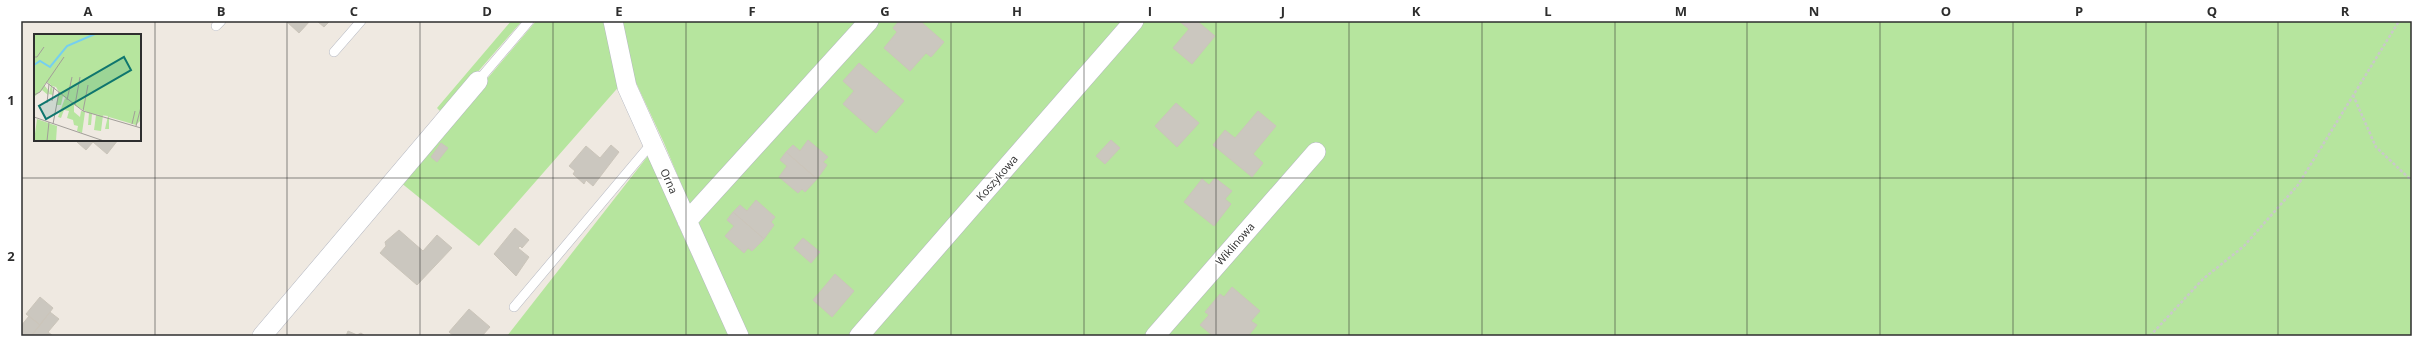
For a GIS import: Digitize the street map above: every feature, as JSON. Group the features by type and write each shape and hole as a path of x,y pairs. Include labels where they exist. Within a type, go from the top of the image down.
{"street":[{"name":"Orna","path":"614,21 627,86 739,336"},
{"path":"687,221 869,21"},
{"name":"Koszykowa","path":"860,336 1134,21"},
{"path":"262,336 478,81"},
{"name":"Wiklinowa","path":"1154,336 1316,152"}],"lane":[{"path":"334,52 361,21"},
{"path":"478,81 529,21"},
{"path":"514,307 652,143"}],"path":[{"path":"2150,336 2203,279 2244,246 2298,185 2399,21"},
{"path":"2353,95 2376,147 2412,181"}],"green space":[{"path":"511,21 522,21 442,113 437,108"},
{"path":"536,21 607,21 622,83 479,246 400,182"},
{"path":"620,21 2412,21 2412,336 745,336 664,143 632,74"},
{"path":"651,152 676,220 729,336 507,336"}],"building":[{"path":"286,21 310,21 299,33"},
{"path":"317,21 330,21 324,27"},
{"path":"899,21 920,21 944,42 931,57 926,53 910,71 884,48 897,32 893,28"},
{"path":"1179,21 1197,21 1215,36 1192,64 1173,48 1189,29"},
{"path":"859,63 904,101 876,133 843,104 854,91 843,81"},
{"path":"1176,103 1199,123 1177,147 1155,126"},
{"path":"1258,111 1276,126 1253,154 1263,163 1252,177 1213,145 1225,130 1235,138"},
{"path":"808,140 828,157 823,162 827,165 817,179 786,152 793,145 800,151"},
{"path":"1111,140 1120,148 1105,164 1096,156"},
{"path":"117,141 107,154 93,142 86,150 77,142"},
{"path":"441,143 448,148 437,162 431,157"},
{"path":"611,145 619,152 593,186 586,180 584,184 573,174 575,171 569,166 586,146 600,158"},
{"path":"786,152 817,179 805,192 802,189 798,193 779,177 787,166 780,160"},
{"path":"1215,178 1232,191 1225,199 1231,204 1214,226 1184,202 1202,179 1209,185"},
{"path":"756,200 775,217 771,222 774,225 764,239 733,212 740,205 747,211"},
{"path":"733,212 764,239 752,251 748,248 744,253 725,236 734,226 727,220"},
{"path":"515,228 529,240 522,248 520,246 518,248 529,257 516,276 494,254"},
{"path":"399,230 423,251 437,235 452,248 417,285 380,253 386,246 385,242"},
{"path":"803,238 820,252 811,263 794,248"},
{"path":"835,274 854,291 832,317 813,300"},
{"path":"1232,287 1260,311 1251,321 1257,325 1248,336 1213,336 1200,325 1209,315 1205,312 1220,294 1224,297"},
{"path":"40,297 53,308 40,325 26,314"},
{"path":"469,309 490,327 482,336 454,336 449,332"},
{"path":"50,312 59,319 48,332 53,336 31,336"},
{"path":"29,316 40,325 31,336 21,336 21,326"},
{"path":"348,331 357,335 361,333 365,336 346,336"}]}
